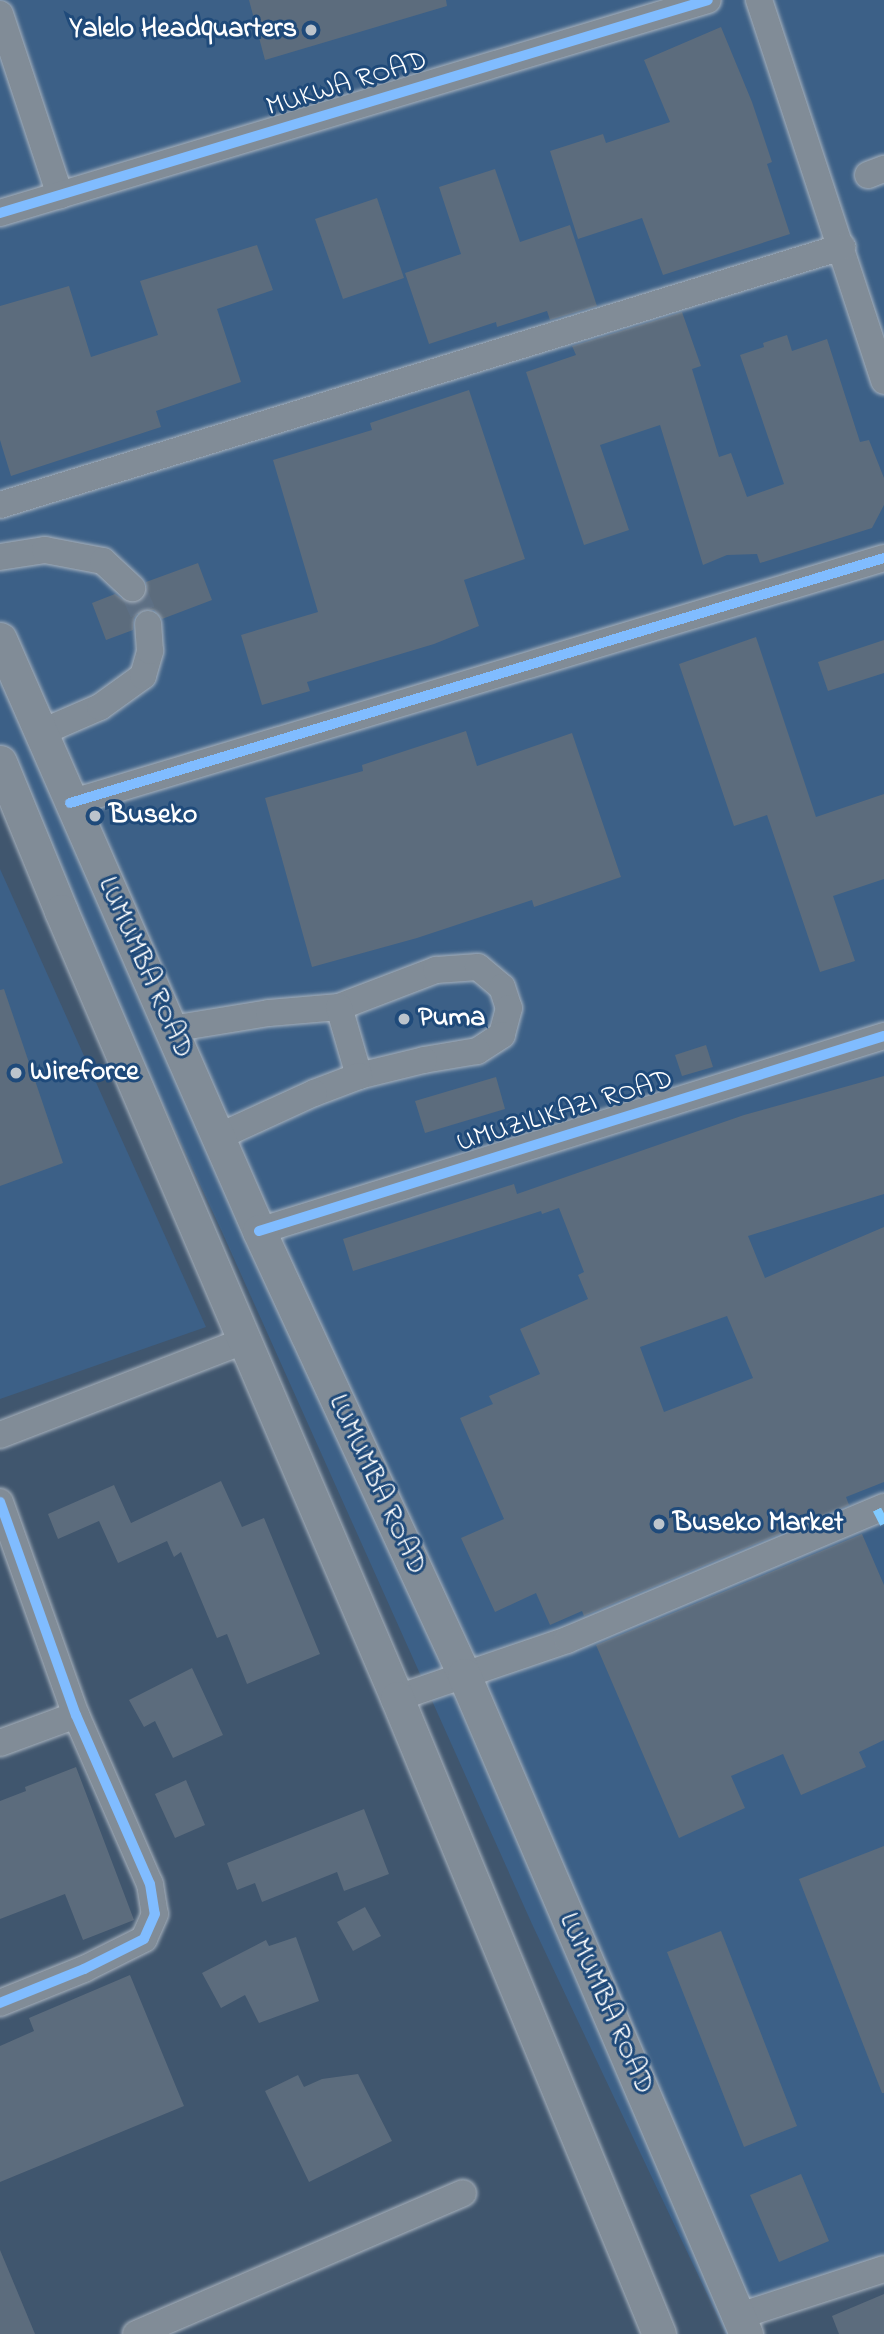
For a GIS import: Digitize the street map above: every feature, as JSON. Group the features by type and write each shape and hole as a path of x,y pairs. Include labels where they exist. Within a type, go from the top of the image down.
{"main road":[{"name":"LUMUMBA ROAD","path":"0,639 259,1231 464,1675 743,2325"},
{"name":"LUMUMBA ROAD","path":"0,762 397,1698 659,2334"}],"street":[{"name":"MUKWA ROAD","path":"0,213 708,0"},
{"path":"759,0 884,381"},
{"path":"0,14 60,195"},
{"path":"0,505 842,247"},
{"path":"0,557 45,550 103,561 132,588"},
{"path":"70,803 884,558"},
{"path":"40,733 100,707 143,677 150,652 148,624"},
{"path":"171,1029 268,1013 339,1007 436,970 478,967 502,987 509,1008 502,1035 477,1051 424,1060 359,1076 314,1093 218,1137"},
{"path":"339,1007 359,1076"},
{"name":"UMUZILIKAZI ROAD","path":"259,1231 884,1036"},
{"path":"0,1435 244,1341"},
{"path":"0,1502 76,1715 150,1884 155,1914 144,1939 85,1969 0,2003"},
{"path":"397,1698 567,1640 884,1507"},
{"path":"0,1743 76,1715"},
{"path":"136,2334 463,2193"},
{"path":"743,2325 884,2269"}],"shaded area":[{"path":"0,0 884,0 884,2260 734,2334 726,2334 532,1924 223,1234 0,753"},
{"path":"0,869 206,1327 0,1399"}],"building":[{"name":"Yalelo Headquarters","path":"249,0 446,0 447,6 265,60"},
{"path":"721,27 752,102 772,162 767,164 790,234 663,275 642,218 578,239 550,151 603,134 606,143 670,122 644,60"},
{"path":"495,169 520,242 570,225 597,306 550,320 547,311 497,327 496,322 429,344 405,273 461,254 439,187"},
{"path":"377,198 404,278 343,299 315,219"},
{"path":"257,245 273,290 217,309 241,382 156,411 161,427 11,476 0,440 0,306 69,286 91,357 158,335 140,281"},
{"path":"682,312 701,366 692,369 719,457 731,453 747,497 784,484 740,355 787,335 792,351 827,339 860,442 869,440 884,478 884,505 872,528 760,563 757,554 727,555 703,565 660,425 600,445 629,530 584,545 526,372 576,355 572,346"},
{"path":"469,390 525,559 464,580 479,626 434,644 307,682 310,691 262,705 241,635 318,612 273,460 372,430 370,423"},
{"path":"198,563 212,600 162,619 154,610 140,611 134,618 133,630 106,640 92,603 115,594 128,603 137,603 147,592 146,582"},
{"path":"756,637 816,817 884,794 884,879 833,896 855,961 820,972 767,815 734,826 679,664"},
{"path":"884,640 884,673 828,691 818,662"},
{"path":"466,731 477,766 572,733 621,877 534,907 532,900 417,938 312,967 265,798 363,771 362,765"},
{"name":"Wireforce","path":"4,989 63,1163 0,1186 0,990"},
{"path":"706,1045 713,1067 682,1076 675,1055"},
{"path":"884,1076 884,1194 748,1236 765,1278 884,1227 884,1482 846,1497 849,1505 584,1616 582,1611 550,1625 536,1593 495,1612 461,1538 504,1519 460,1418 493,1404 489,1396 540,1374 520,1329 588,1299 578,1275 584,1272 559,1208 542,1214 541,1211 353,1271 343,1239 514,1184 517,1194 744,1115","holes":["727,1316 753,1378 664,1412 640,1347"]},
{"path":"496,1077 505,1109 425,1133 415,1101"},
{"path":"221,1481 242,1527 264,1518 320,1654 247,1684 227,1634 217,1638 181,1552 174,1557 167,1541 118,1563 99,1521 58,1539 48,1514 114,1485 131,1523"},
{"path":"862,1534 884,1585 884,1740 859,1752 866,1767 801,1795 783,1754 731,1776 745,1808 679,1838 596,1645"},
{"path":"192,1668 223,1735 173,1758 155,1721 144,1727 129,1700"},
{"path":"76,1767 134,1920 83,1940 65,1894 0,1919 0,1801 26,1791 25,1787"},
{"path":"186,1780 205,1825 175,1838 155,1794"},
{"path":"364,1809 389,1874 344,1891 337,1872 262,1902 255,1883 237,1890 227,1863"},
{"path":"884,1846 884,2093 882,2093 799,1879"},
{"path":"365,1907 381,1936 353,1951 337,1922"},
{"path":"721,1931 797,2126 744,2147 667,1952"},
{"path":"296,1937 319,2001 259,2023 245,1995 221,2008 202,1973 266,1940 269,1946"},
{"path":"130,1975 184,2106 0,2182 0,2046 34,2031 29,2018"},
{"path":"358,2074 392,2141 309,2182 265,2091 298,2075 304,2087 322,2079"},
{"path":"801,2174 829,2241 779,2262 750,2195"},
{"path":"0,2250 35,2334 0,2334"},
{"path":"884,2294 884,2334 839,2334 832,2316"}],"tunnel":[{"path":"132,588 148,624"}],"marked path":[{"path":"877,1509 884,1523"}],"cycle path":[{"path":"0,213 708,0"},
{"path":"70,803 884,558"},
{"path":"259,1231 884,1036"},
{"path":"0,1502 76,1715 150,1884 155,1914 144,1939 84,1969 0,2003"}],"place":[{"name":"Yalelo Headquarters","path":"311,30"},
{"name":"Buseko","path":"95,816"},
{"name":"Puma","path":"404,1019"},
{"name":"Wireforce","path":"16,1073"},
{"name":"Buseko Market","path":"659,1524"}]}
